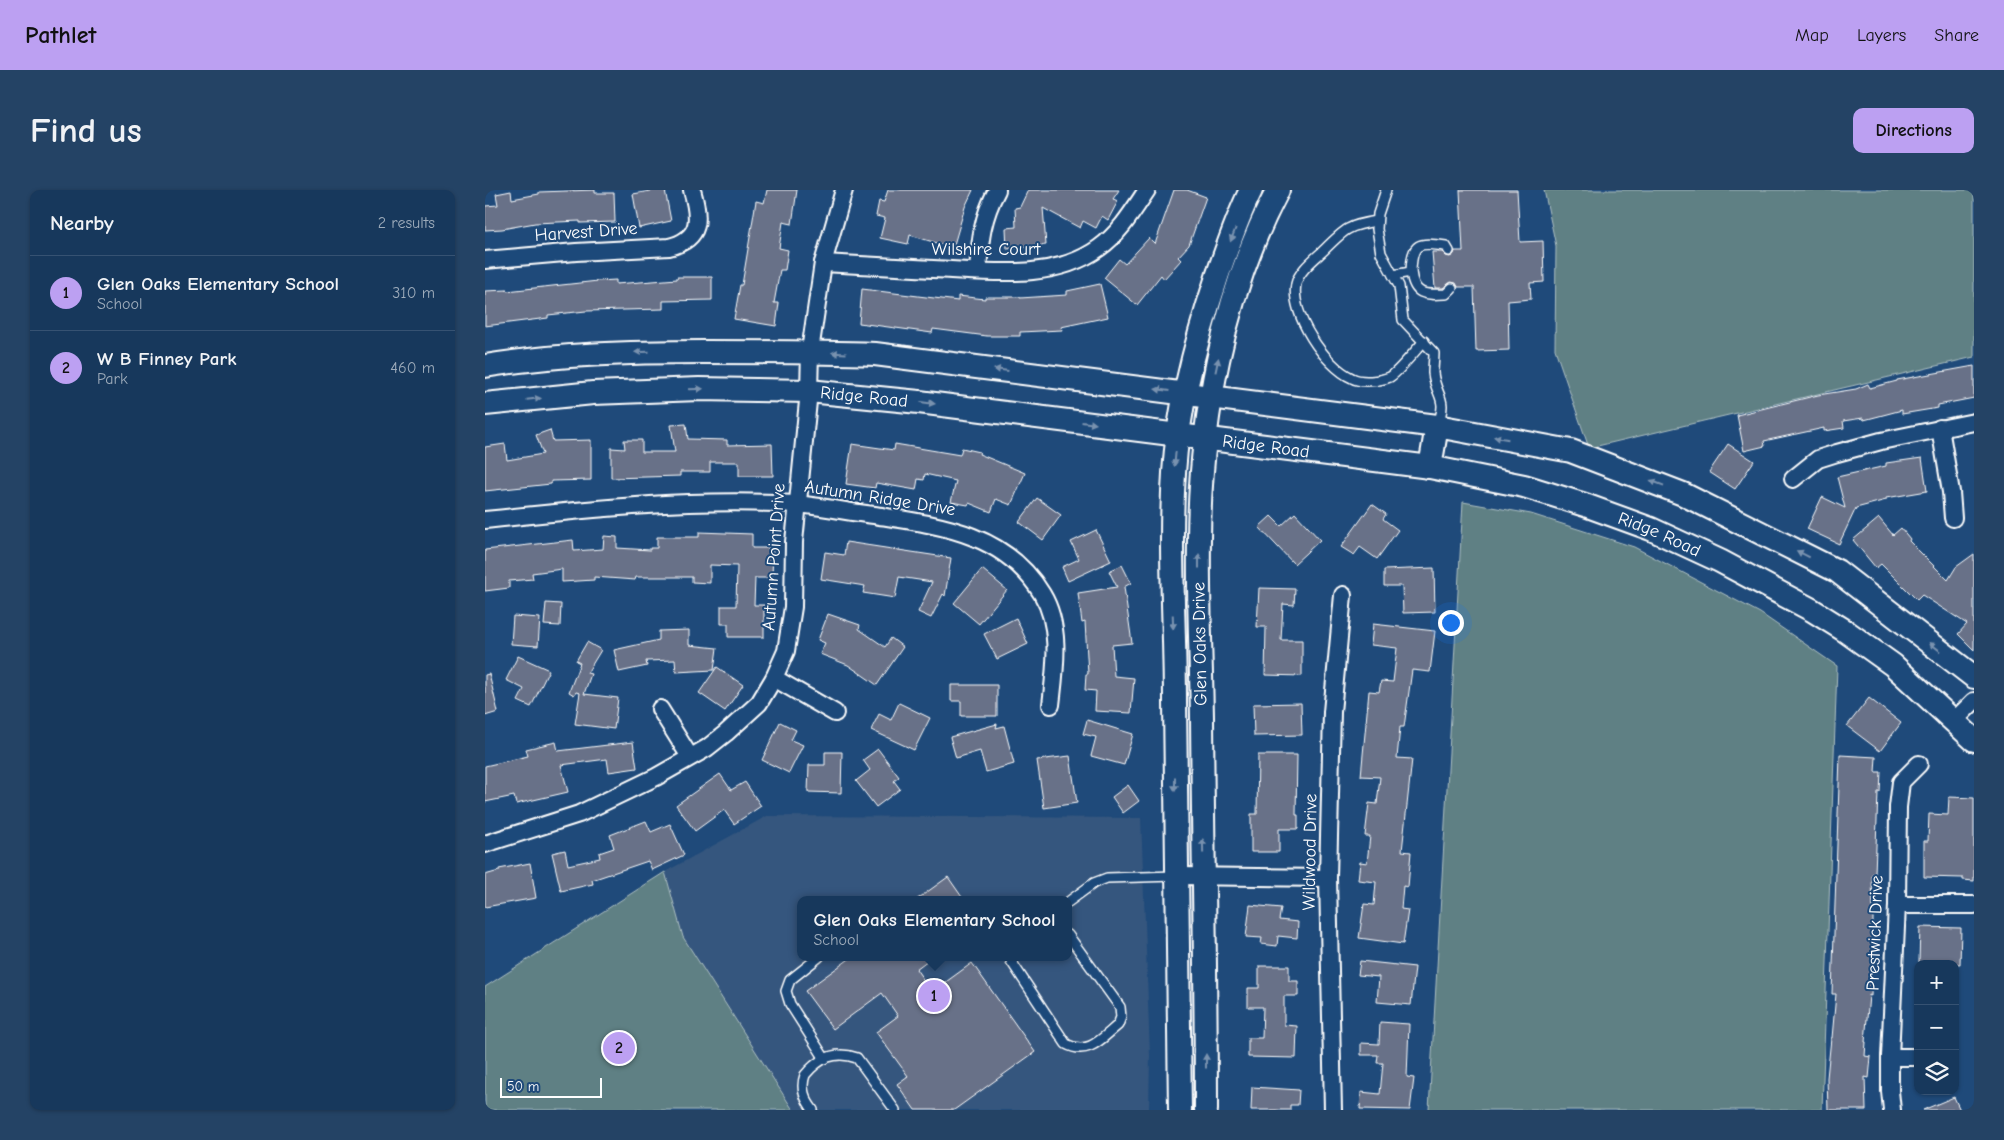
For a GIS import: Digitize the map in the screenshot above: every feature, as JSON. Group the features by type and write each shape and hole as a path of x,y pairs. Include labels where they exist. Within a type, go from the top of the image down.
{"main road":[{"name":"Glen Oaks Drive","path":"1180,1110 1172,573 1174,474 1178,434 1186,393 1207,309 1224,258 1251,190"},
{"name":"Glen Oaks Drive","path":"1206,1110 1199,537 1205,439 1210,397 1238,288 1278,190"},
{"path":"485,366 529,359 637,352 810,351 875,354 1437,426 1571,451 1683,494 1837,571 1974,677"},
{"name":"Ridge Road","path":"485,404 593,393 680,390 809,392 919,402 1430,467 1524,486 1651,528 1684,543 1812,610 1893,665 1974,740"},
{"path":"1430,467 1437,426"}],"street":[{"name":"Harvest Drive","path":"485,260 576,252 669,247 688,240 695,232 697,225 696,205 692,190"},
{"name":"Autumn Point Drive","path":"485,844 602,805 656,777 713,743 748,715 759,703 774,678 786,651 793,607 796,504 809,392 810,351 823,263 844,190"},
{"path":"978,271 981,230 997,190"},
{"name":"Wilshire Court","path":"823,263 1013,272 1050,269 1085,257 1098,249 1119,230 1147,190"},
{"path":"1793,479 1818,459 1837,453 1881,441 1974,422"},
{"path":"1940,428 1951,492 1953,518"},
{"name":"Autumn Ridge Drive","path":"485,520 575,510 646,506 744,503 796,504 931,524 958,530 978,538 1013,561 1026,572 1043,595 1051,614 1056,644 1051,705"},
{"name":"Wildwood Drive","path":"1333,1110 1328,878 1332,712 1343,595"},
{"path":"774,678 835,713"},
{"path":"1954,721 1974,701"},
{"path":"660,709 690,757"},
{"name":"Prestwick Drive","path":"1892,1110 1890,1057 1897,905 1898,806 1901,782 1919,764"},
{"path":"1177,876 1328,878"},
{"path":"1897,905 1974,904"},
{"path":"1890,1057 1914,1057"}],"lane":[{"path":"1386,190 1377,221 1381,253 1399,286 1403,320 1410,329 1425,341 1434,353 1433,373 1443,404 1443,413 1437,426"},
{"path":"1377,221 1357,224 1343,231 1301,272 1296,283 1296,300 1303,320 1315,344 1331,364 1353,379 1374,381 1390,376 1425,341"},
{"path":"1449,251 1446,246 1427,243 1415,248 1411,254 1411,272 1412,281 1417,290 1424,294 1446,294 1452,288"},
{"path":"1393,275 1411,272"},
{"path":"1072,899 1094,883 1107,878 1177,876"},
{"path":"1011,961 1066,1044 1081,1050 1089,1048 1118,1025 1121,1011 1072,941"},
{"path":"814,961 790,980 786,991 790,1004 825,1060"},
{"path":"813,1110 806,1100 802,1082 808,1071 837,1054 857,1058 895,1110"}],"shaded area":[{"path":"767,816 1141,818 1150,1055 1149,1110 793,1110 683,937 665,872"}],"green space":[{"path":"1544,190 1974,190 1974,357 1589,448 1555,349 1556,246"},
{"path":"1463,502 1531,514 1634,547 1760,613 1837,666 1822,1110 1429,1110"},
{"path":"665,872 683,937 793,1110 485,1110 485,987"}],"building":[{"path":"595,190 595,193 614,193 615,222 535,223 485,230 485,206 498,205 496,194 511,191 512,199 539,194 539,192"},
{"path":"665,190 671,221 639,228 633,194"},
{"path":"767,190 797,190 792,224 783,222 779,248 788,250 785,270 780,270 774,303 779,303 776,326 734,319 740,285 742,285 756,201 764,203"},
{"path":"888,190 973,190 965,207 953,248 910,235 908,244 880,238 885,218 876,216 879,201 884,202"},
{"path":"1028,190 1119,190 1113,199 1118,201 1108,220 1102,216 1096,228 1083,221 1080,228 1043,208 1046,245 1007,249 1006,228 1016,227 1015,208 1020,207"},
{"path":"1174,190 1187,190 1206,197 1189,245 1178,257 1181,260 1164,279 1161,275 1137,305 1104,278 1119,259 1125,264 1149,238 1155,244"},
{"path":"1460,190 1517,190 1520,242 1543,241 1544,282 1530,283 1531,299 1508,301 1509,350 1476,351 1474,287 1458,287 1456,283 1451,282 1443,288 1435,288 1432,252 1442,252 1450,257 1455,251 1463,251"},
{"path":"677,277 712,277 712,300 663,301 663,309 586,311 548,315 548,318 485,326 485,291 507,291 616,280 616,284 677,279"},
{"path":"1100,284 1108,317 1061,327 1062,330 1020,332 1020,336 987,336 933,329 932,333 859,323 862,289 958,301 958,296 985,299 985,297 1020,298 1067,295 1067,291"},
{"path":"1974,366 1974,398 1938,405 1938,408 1902,414 1902,410 1864,420 1863,418 1843,421 1844,428 1824,431 1824,428 1764,441 1765,446 1744,451 1737,415 1818,395 1856,389 1868,384 1870,388 1897,380"},
{"path":"686,424 688,439 727,440 727,445 772,444 773,476 739,476 739,462 710,462 710,472 680,472 680,476 611,478 611,448 625,449 624,440 642,440 642,452 675,452 671,425"},
{"path":"550,430 553,441 591,440 591,480 551,481 551,484 485,491 485,447 505,444 507,460 543,454 536,435"},
{"path":"852,444 894,450 895,444 960,455 962,448 980,452 979,454 1025,473 1011,505 996,499 991,512 969,503 968,505 951,502 956,481 925,474 924,480 918,479 916,490 876,483 875,488 846,484"},
{"path":"1728,444 1754,461 1735,489 1709,472"},
{"path":"1922,458 1927,491 1886,498 1886,500 1856,508 1839,544 1807,529 1822,497 1845,508 1837,477 1886,466 1886,463"},
{"path":"1037,498 1061,515 1043,540 1019,522"},
{"path":"1372,504 1386,514 1383,519 1398,530 1377,559 1360,547 1354,555 1341,547"},
{"path":"1295,513 1320,540 1294,564 1259,527 1271,516 1281,526"},
{"path":"1879,518 1893,535 1901,528 1910,539 1909,541 1948,580 1956,567 1974,554 1974,650 1958,634 1967,624 1922,595 1917,600 1881,564 1876,568 1853,540"},
{"path":"1096,530 1111,561 1068,581 1062,567 1079,559 1071,542"},
{"path":"699,532 752,534 752,548 773,548 772,578 755,578 754,605 764,605 764,637 728,637 728,624 721,624 721,606 736,606 737,566 710,565 710,583 692,582 692,577 636,577 635,580 594,577 594,580 562,582 562,569 532,573 533,579 509,581 509,588 485,591 485,550 573,540 574,551 603,549 604,536 617,537 617,548 650,550 650,548 657,548 657,537 699,537"},
{"path":"846,542 951,558 945,596 943,594 931,618 918,612 932,582 899,577 895,598 863,593 865,586 821,579 825,552 844,555"},
{"path":"1122,565 1131,583 1124,587 1132,643 1112,645 1114,676 1134,678 1131,713 1095,711 1096,691 1085,690 1086,674 1088,674 1085,622 1082,623 1078,593 1117,587 1109,571"},
{"path":"1434,568 1435,612 1403,613 1402,586 1384,586 1384,570"},
{"path":"982,569 1007,590 979,624 954,603"},
{"path":"1259,588 1295,589 1294,605 1283,604 1281,640 1302,640 1302,676 1265,675 1266,627 1257,627"},
{"path":"546,603 561,604 560,626 544,625"},
{"path":"828,614 860,625 859,629 885,647 891,638 903,647 877,685 848,665 820,654 825,643 818,640"},
{"path":"513,616 540,618 538,646 511,644"},
{"path":"1016,618 1028,644 997,659 984,634"},
{"path":"1373,624 1435,631 1430,672 1412,670 1404,727 1400,727 1397,758 1412,759 1402,851 1411,852 1408,887 1403,886 1401,909 1408,910 1403,944 1359,938 1364,904 1374,905 1376,882 1358,880 1360,862 1367,863 1370,836 1365,836 1369,803 1377,804 1380,777 1361,776 1369,691 1379,692 1381,681 1393,682 1397,648 1371,645"},
{"path":"689,630 689,645 717,648 714,670 676,672 675,660 646,661 647,666 619,672 614,650 659,640 659,631"},
{"path":"587,642 601,650 587,673 591,674 584,694 618,698 614,729 575,724 580,693 576,692 574,695 569,692 580,663 576,661"},
{"path":"518,656 549,670 531,707 518,701 524,689 506,680"},
{"path":"717,667 743,685 725,711 699,693"},
{"path":"489,674 498,712 485,716 485,675"},
{"path":"951,685 997,685 997,716 961,716 961,701 951,701"},
{"path":"1869,698 1901,723 1880,751 1847,726"},
{"path":"899,703 930,718 914,750 871,730 879,714 891,720"},
{"path":"1301,703 1302,735 1254,736 1253,704"},
{"path":"1087,720 1133,734 1124,765 1091,756 1096,737 1083,734"},
{"path":"780,722 796,730 791,740 803,745 789,773 762,760"},
{"path":"997,724 996,728 1004,726 1014,764 986,772 980,751 956,758 950,737"},
{"path":"556,742 558,751 633,742 637,768 609,772 607,759 561,765 568,792 516,804 514,796 485,802 485,766 528,756 526,749"},
{"path":"878,749 899,777 894,781 900,789 876,807 856,781 870,770 863,760"},
{"path":"825,752 842,752 841,793 808,792 809,765 825,765"},
{"path":"1258,755 1297,755 1296,815 1298,815 1298,829 1279,829 1279,852 1251,852 1251,814 1257,814"},
{"path":"1840,755 1876,757 1875,772 1881,772 1880,792 1878,792 1875,874 1872,874 1871,996 1869,995 1865,1042 1865,1056 1871,1057 1869,1078 1865,1077 1866,1110 1828,1110 1827,1078 1836,994 1832,994"},
{"path":"1070,756 1077,803 1044,808 1037,760"},
{"path":"720,774 731,790 745,782 761,806 734,824 724,810 695,831 676,805"},
{"path":"1128,785 1139,801 1123,813 1112,797"},
{"path":"1949,797 1974,798 1974,881 1963,880 1963,878 1924,877 1924,841 1928,841 1929,814 1948,815"},
{"path":"646,821 651,832 670,824 684,855 652,870 648,861 592,880 593,884 561,891 552,853 565,850 568,865 600,858 599,853 614,848 610,835"},
{"path":"530,863 536,898 485,907 485,875 499,871 499,869"},
{"path":"948,877 961,896 922,896"},
{"path":"1250,905 1281,908 1279,920 1298,922 1297,938 1278,936 1277,946 1261,944 1262,938 1246,937"},
{"path":"1920,927 1961,928 1960,964 1959,960 1919,960"},
{"path":"846,961 927,961 916,969 932,992 972,963 1035,1052 954,1110 915,1110 897,1084 908,1076 876,1032 898,1016 882,993 833,1029 805,991"},
{"path":"1360,961 1415,967 1411,1005 1377,1002 1379,977 1358,975"},
{"path":"1259,966 1289,966 1289,981 1298,981 1298,996 1284,996 1284,1025 1297,1026 1296,1058 1248,1057 1248,1038 1262,1038 1263,1007 1248,1007 1248,988 1259,988"},
{"path":"1380,1022 1409,1024 1407,1077 1414,1078 1410,1110 1360,1109 1361,1092 1380,1094 1383,1063 1377,1063 1378,1055 1361,1055 1361,1043 1379,1044"},
{"path":"1252,1087 1299,1090 1298,1105 1290,1105 1290,1110 1251,1110"},
{"path":"1954,1097 1960,1110 1923,1110"}],"place":[{"name":"Glen Oaks Elementary School","path":"934,996"},
{"name":"W B Finney Park","path":"619,1048"}]}
